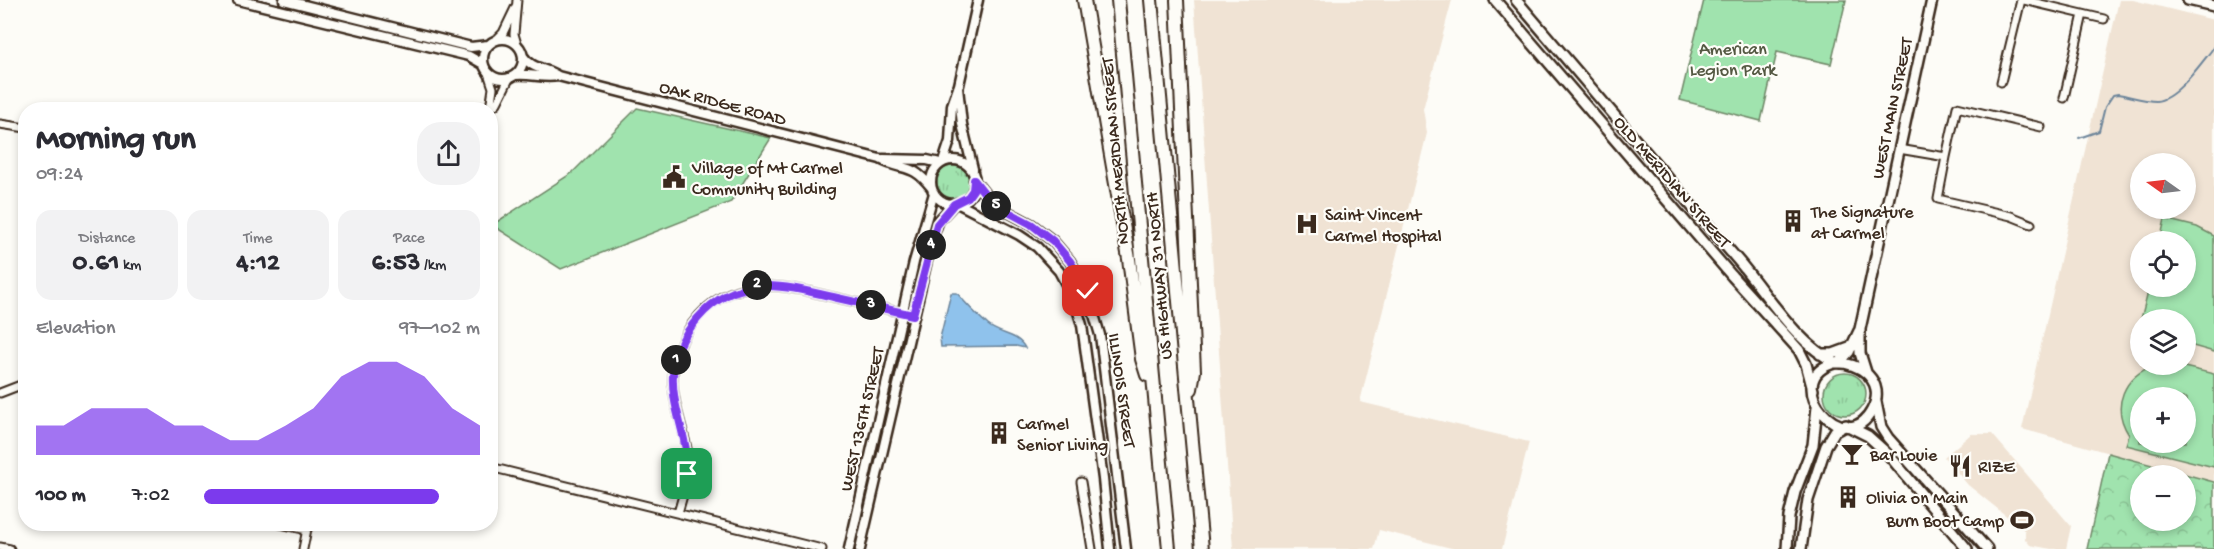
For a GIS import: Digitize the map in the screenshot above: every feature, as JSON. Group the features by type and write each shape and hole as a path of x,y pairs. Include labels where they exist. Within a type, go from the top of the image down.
{"highway":[{"path":"1084,0 1129,259 1142,359 1155,405"},
{"name":"NORTH MERIDIAN STREET","path":"1118,0 1169,549"},
{"name":"US HIGHWAY 31 NORTH","path":"1151,0 1202,549"},
{"path":"1177,0 1194,371 1188,402"}],"main road":[{"name":"OLD MERIDIAN STREET","path":"1496,0 1732,276 1799,350 1806,364 1813,390"},
{"name":"OLD MERIDIAN STREET","path":"1516,0 1750,273 1802,339 1818,353 1838,363"},
{"name":"WEST MAIN STREET","path":"1866,372 1860,353 1860,329 1932,0"},
{"path":"2188,0 2214,6"},
{"path":"1561,76 1572,66"},
{"name":"WEST MAIN STREET","path":"1838,363 1852,346 1860,329"},
{"path":"1818,353 1833,354 1852,346"},
{"path":"1787,549 1789,517 1795,492 1813,445 1817,407 1813,390 1819,373 1826,366 1838,363 1853,364 1866,372 1873,385 1881,427 1888,438 1987,549"},
{"path":"1801,549 1808,500 1826,446 1835,431 1861,422 1870,414 1876,397"},
{"path":"1817,407 1826,418 1847,425 1868,436 1888,454 1967,549"},
{"path":"1831,438 1849,431 1868,436"}],"street":[{"path":"238,0 469,56 483,64"},
{"path":"284,0 471,47 488,45 496,40 502,33 516,3"},
{"path":"942,163 950,141 952,105 978,0"},
{"path":"2001,82 2022,0 2049,3 2104,19"},
{"path":"497,102 512,77 522,67 523,56 514,34 517,19 516,3"},
{"path":"2064,98 2083,14"},
{"path":"496,40 507,39 517,44"},
{"path":"488,45 483,54 483,64 493,88 490,102"},
{"name":"OAK RIDGE ROAD","path":"523,56 533,66 548,70 558,76 915,170 933,190"},
{"path":"488,73 496,79 512,77"},
{"name":"OAK RIDGE ROAD","path":"512,77 526,74 547,79 558,76"},
{"path":"958,87 962,124 974,178 971,194 955,203 942,201 933,190 933,171 942,163 953,160 961,161 968,166 974,178"},
{"path":"2031,224 2011,216 1938,199 1957,107 2041,126"},
{"path":"0,124 18,127"},
{"path":"1899,149 1946,157"},
{"name":"OAK RIDGE ROAD","path":"880,159 927,160 942,163"},
{"name":"ILLINOIS STREET","path":"974,178 993,204 1031,224 1053,241 1070,261 1088,291 1100,335 1126,549"},
{"name":"WEST 136TH STREET","path":"849,549 914,262 933,190"},
{"name":"ILLINOIS STREET","path":"955,203 1019,235 1036,247 1059,272 1074,299 1082,325 1110,549"},
{"name":"WEST 136TH STREET","path":"860,549 913,315 937,224 955,203"},
{"path":"678,513 688,464 674,396 674,368 688,331 706,310 739,290 773,285 913,315"},
{"path":"0,393 18,386"},
{"path":"498,469 822,549"},
{"path":"1081,482 1092,549"},
{"path":"303,549 307,531"},
{"path":"0,547 9,549"}],"shaded area":[{"name":"Saint Vincent Carmel Hospital","path":"1194,0 1452,0 1423,109 1427,133 1360,402 1529,442 1502,549 1455,549 1379,530 1374,549 1233,549"},
{"path":"2119,0 2133,0 2214,20 2214,482 2196,477 2196,465 2152,465 2022,429"},
{"path":"1971,434 1992,434 2071,526 2066,549 2030,545 2025,539 2025,531 1968,485 1944,457"}],"green space":[{"name":"American Legion Park","path":"1704,0 1846,0 1831,64 1777,52 1761,121 1680,100"},
{"path":"637,108 771,138 731,202 561,269 498,229 498,221 572,173"},
{"path":"953,166 965,170 969,182 965,194 953,198 941,194 937,182 941,170"},
{"path":"2165,219 2197,227 2214,236 2214,352 2196,347 2196,309 2144,309 2146,297 2196,297 2196,231 2162,231"},
{"path":"2196,370 2214,374 2214,467 2158,453 2196,453 2196,387 2130,387 2130,446 2126,445 2129,435 2123,424 2121,403 2123,393 2135,376 2196,375"},
{"path":"1845,373 1860,379 1866,394 1860,409 1845,415 1830,409 1824,394 1830,379"},
{"path":"2108,453 2152,465 2130,465 2130,531 2196,531 2196,477 2214,482 2214,549 2087,549"}],"water":[{"path":"951,293 957,293 988,325 1018,339 1025,348 1016,346 941,347 940,338"}],"waterway":[{"path":"2079,138 2099,131 2105,107 2113,95 2151,101 2163,99 2179,89 2214,46"}],"place":[{"name":"Village of Mt Carmel Community Building","path":"674,177"},
{"name":"The Signature at Carmel","path":"1793,221"},
{"name":"Saint Vincent Carmel Hospital","path":"1307,224"},
{"name":"Carmel Senior Living","path":"999,433"},
{"name":"Bar Louie","path":"1852,454"},
{"name":"RIZE","path":"1960,466"},
{"name":"Olivia on Main","path":"1848,497"},
{"name":"Burn Boot Camp","path":"2022,520"}],"route":[{"path":"687,474 688,456 678,418 673,377 676,358 683,340 700,315 731,293 763,285 795,288 913,315 937,224 954,204 968,197 973,190 974,180 993,204 1031,224 1053,241 1070,261 1088,291"}]}
